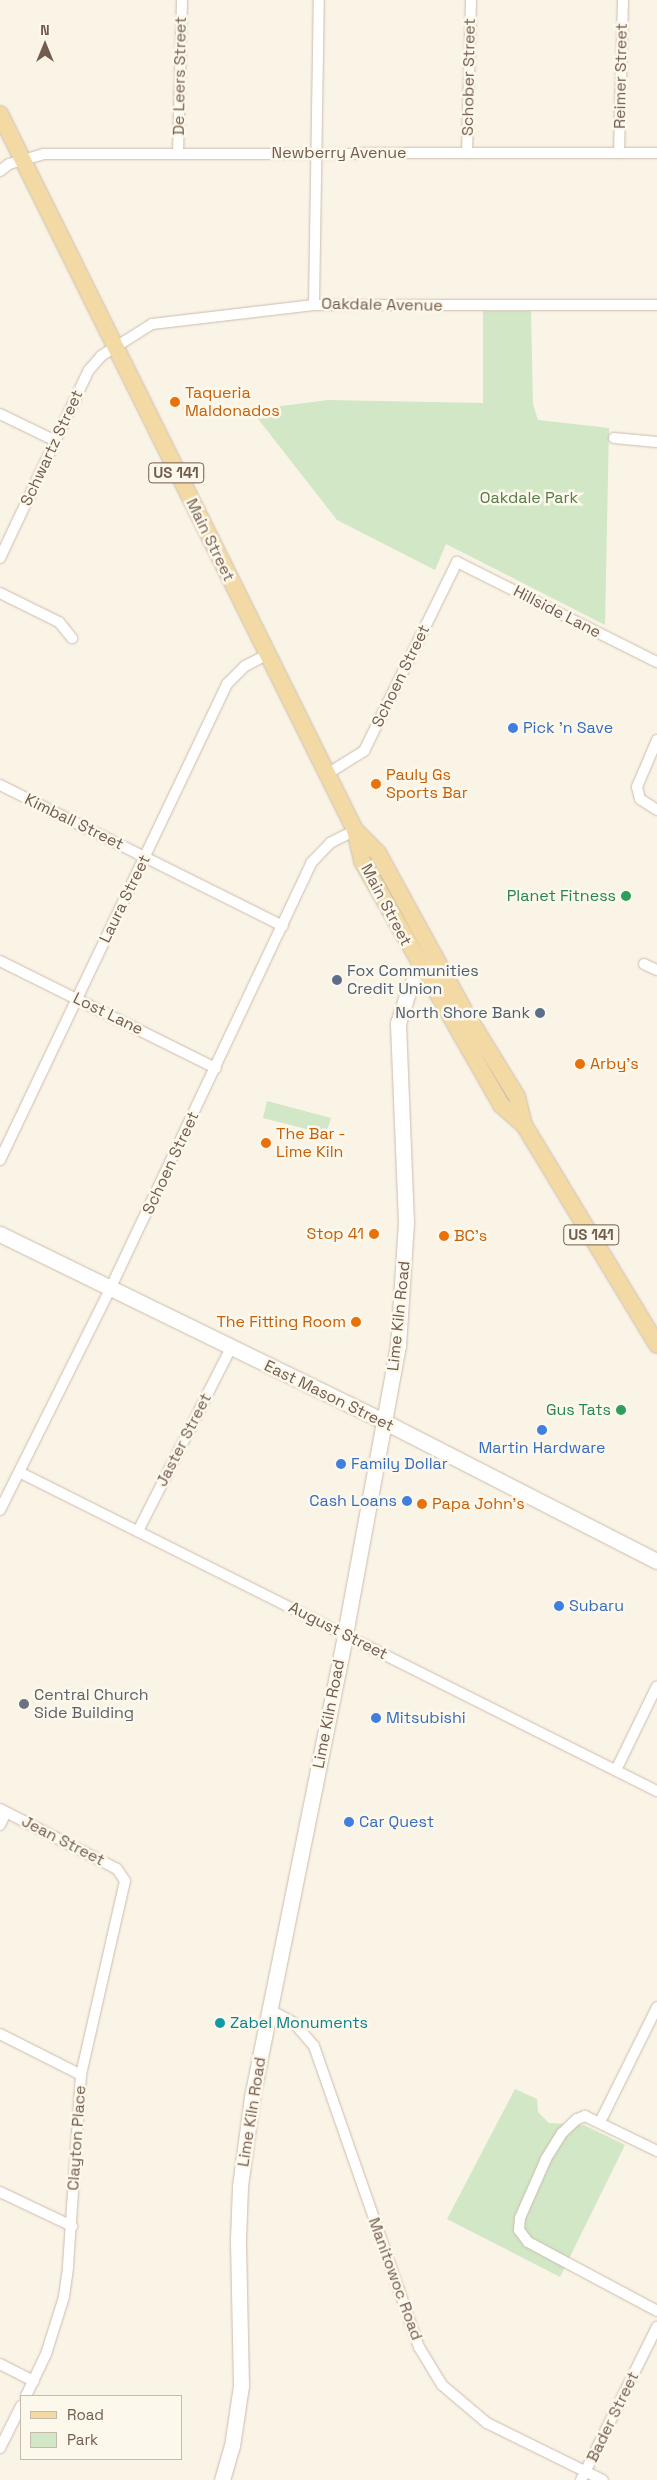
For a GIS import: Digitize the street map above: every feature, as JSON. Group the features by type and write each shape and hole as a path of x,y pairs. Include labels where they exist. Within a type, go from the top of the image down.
{"main road":[{"name":"Main Street","path":"0,114 355,830 362,861 421,969 503,1108 524,1125"},
{"name":"Main Street","path":"355,830 378,853 519,1101 524,1125 657,1345"},
{"name":"Lime Kiln Road","path":"222,2480 232,2446 241,2386 238,2239 242,2170 252,2097 345,1634 398,1346 406,1231 398,1023 404,1000 421,969 437,959"},
{"name":"East Mason Street","path":"0,1234 384,1422 657,1561"}],"street":[{"name":"De Leers Street","path":"178,153 182,0"},
{"path":"314,305 319,0"},
{"name":"Schober Street","path":"467,153 471,0"},
{"name":"Reimer Street","path":"618,153 622,0"},
{"name":"Newberry Avenue","path":"0,171 22,160 44,154 657,153"},
{"name":"Oakdale Avenue","path":"115,347 162,321 314,305 657,304"},
{"name":"Schwartz Street","path":"0,558 89,370 115,347"},
{"path":"0,414 56,441"},
{"path":"614,438 657,442"},
{"name":"Hillside Lane","path":"457,562 657,662"},
{"name":"Schoen Street","path":"326,774 364,751 457,562"},
{"path":"0,592 60,622 72,638"},
{"name":"Laura Street","path":"0,1160 227,684 245,666 267,655"},
{"path":"657,740 638,779 638,795 645,804 657,810"},
{"name":"Kimball Street","path":"0,785 283,926"},
{"name":"Schoen Street","path":"0,1510 110,1289 283,926 311,863 320,850 355,830"},
{"name":"Lost Lane","path":"0,961 216,1068"},
{"path":"644,964 657,970"},
{"name":"Jaster Street","path":"138,1531 231,1348"},
{"name":"August Street","path":"19,1472 657,1790"},
{"path":"616,1770 657,1686"},
{"path":"0,1825 3,1811"},
{"name":"Jean Street","path":"3,1811 118,1868 124,1877"},
{"name":"Clayton Place","path":"27,2395 53,2336 64,2297 72,2226 81,2075 124,1877"},
{"path":"600,2122 657,2007"},
{"name":"Manitowoc Road","path":"270,2010 294,2023 314,2046 399,2291 430,2367 442,2385 471,2412 584,2476 603,2480"},
{"path":"0,2034 81,2075"},
{"path":"657,2151 585,2116 570,2125 553,2146 520,2218 519,2230 528,2242 657,2311"},
{"path":"0,2192 72,2226"},
{"name":"Bader Street","path":"584,2476 657,2327"},
{"path":"0,2364 34,2381"},
{"path":"0,2448 20,2408"}],"green space":[{"name":"Oakdale Park","path":"483,311 531,311 533,404 538,420 609,428 605,625 446,544 435,570 337,520 251,410 328,400 483,403"},
{"path":"267,1101 331,1118 326,1134 263,1118"},
{"path":"515,2089 537,2099 538,2112 549,2123 584,2125 625,2145 560,2277 447,2219"}],"place":[{"name":"Taqueria Maldonados","path":"175,402"},
{"name":"Pick 'n Save","path":"513,728"},
{"name":"Pauly Gs Sports Bar","path":"376,784"},
{"name":"Planet Fitness","path":"626,896"},
{"name":"Fox Communities Credit Union","path":"337,980"},
{"name":"North Shore Bank","path":"540,1013"},
{"name":"Arby's","path":"580,1064"},
{"name":"The Bar - Lime Kiln","path":"266,1143"},
{"name":"Stop 41","path":"374,1234"},
{"name":"BC's","path":"444,1236"},
{"name":"The Fitting Room","path":"356,1322"},
{"name":"Gus Tats","path":"621,1410"},
{"name":"Martin Hardware","path":"542,1430"},
{"name":"Family Dollar","path":"341,1464"},
{"name":"Cash Loans","path":"407,1501"},
{"name":"Papa John's","path":"422,1504"},
{"name":"Subaru","path":"559,1606"},
{"name":"Central Church Side Building","path":"24,1704"},
{"name":"Mitsubishi","path":"376,1718"},
{"name":"Car Quest","path":"349,1822"},
{"name":"Zabel Monuments","path":"220,2023"}]}
